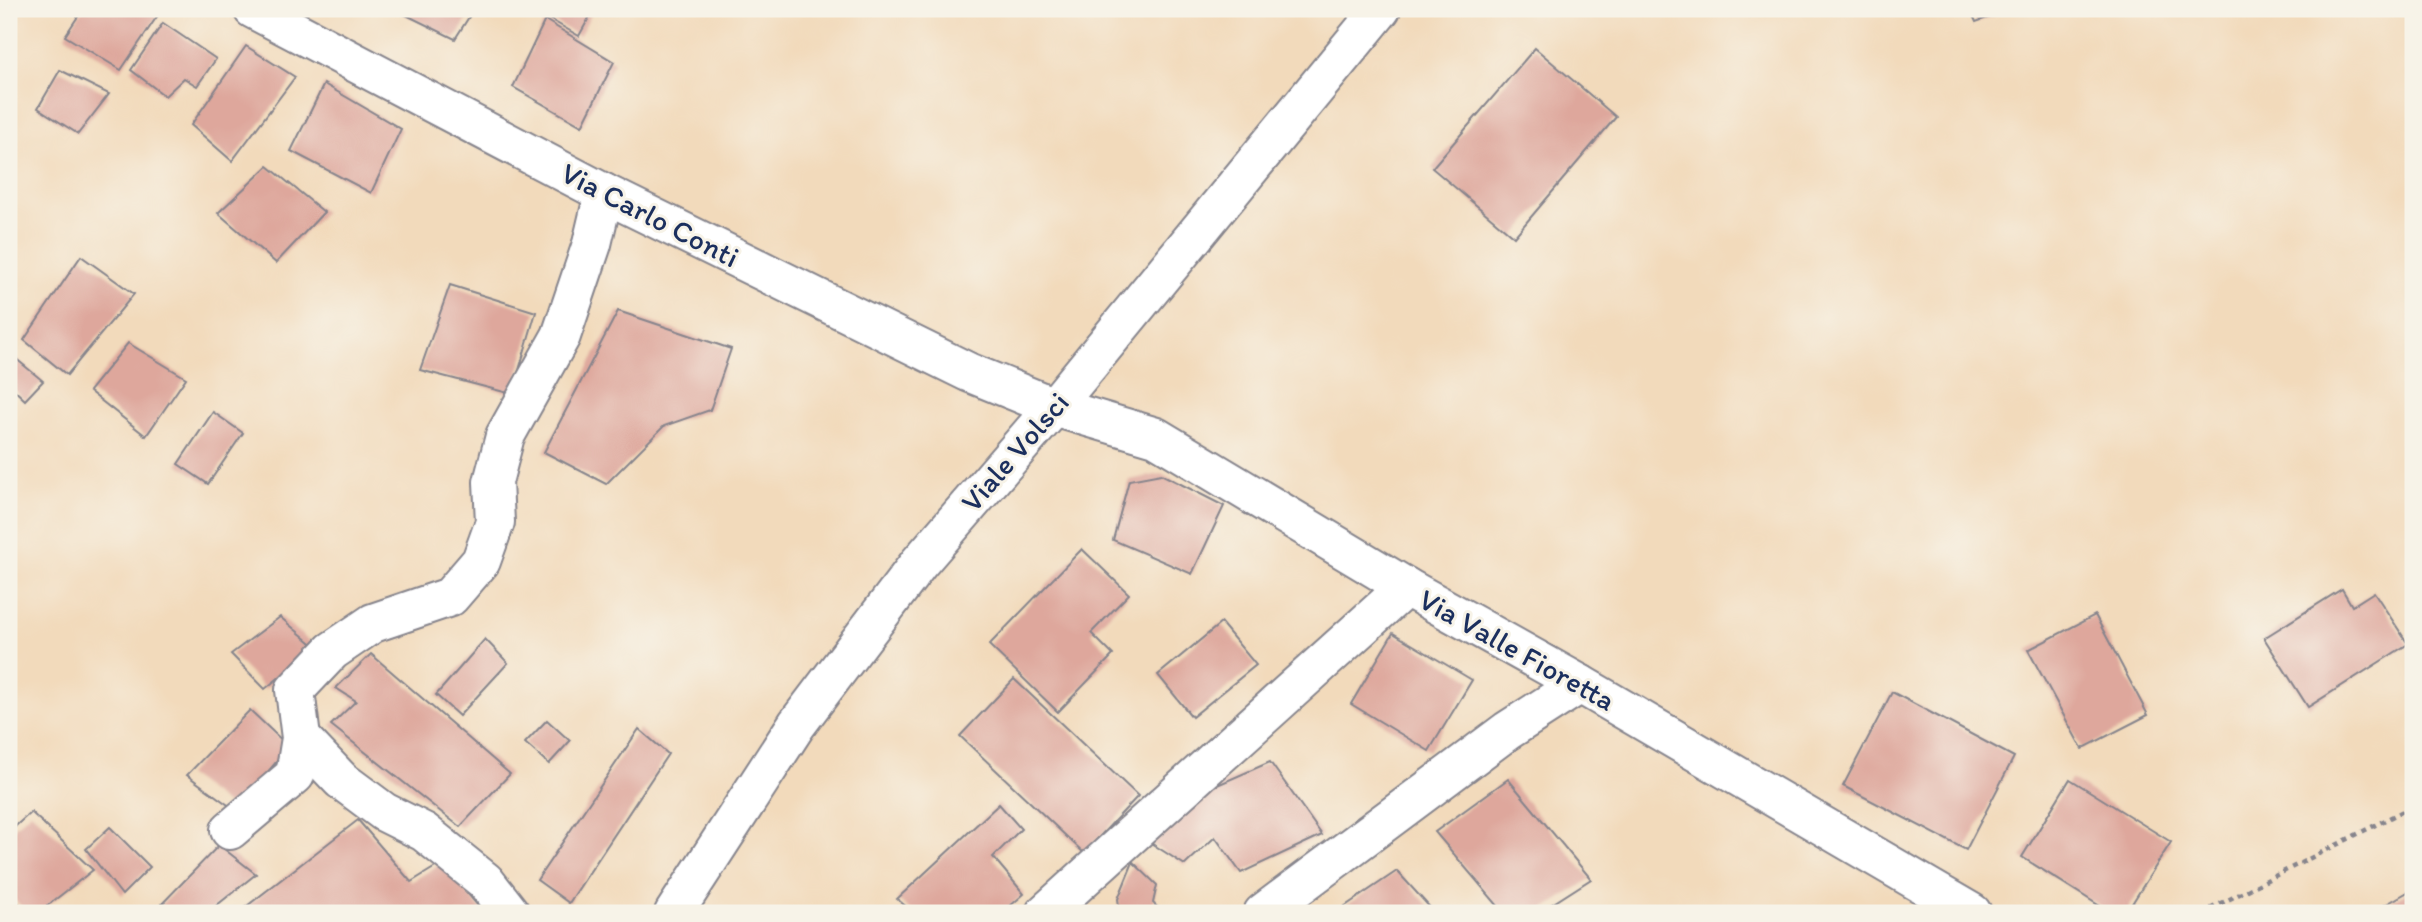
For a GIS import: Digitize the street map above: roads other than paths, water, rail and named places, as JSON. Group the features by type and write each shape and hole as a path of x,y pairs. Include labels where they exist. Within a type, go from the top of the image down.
{"street":[{"name":"Via Carlo Conti","path":"253,9 604,193 968,372 1054,407"},
{"name":"Viale Volsci","path":"674,913 797,724 919,563 1054,407 1381,9"},
{"path":"230,830 295,775 301,738 295,690 332,651 373,623 450,597 481,561 495,522 493,482 505,436 561,336 592,244 604,193"},
{"name":"Via Valle Fioretta","path":"1054,407 1156,437 1406,587 1580,684 1950,907"},
{"path":"1045,913 1406,587"},
{"path":"1263,913 1507,731 1580,684"},
{"path":"301,738 341,780 384,812 424,832 485,881 510,913"}]}
